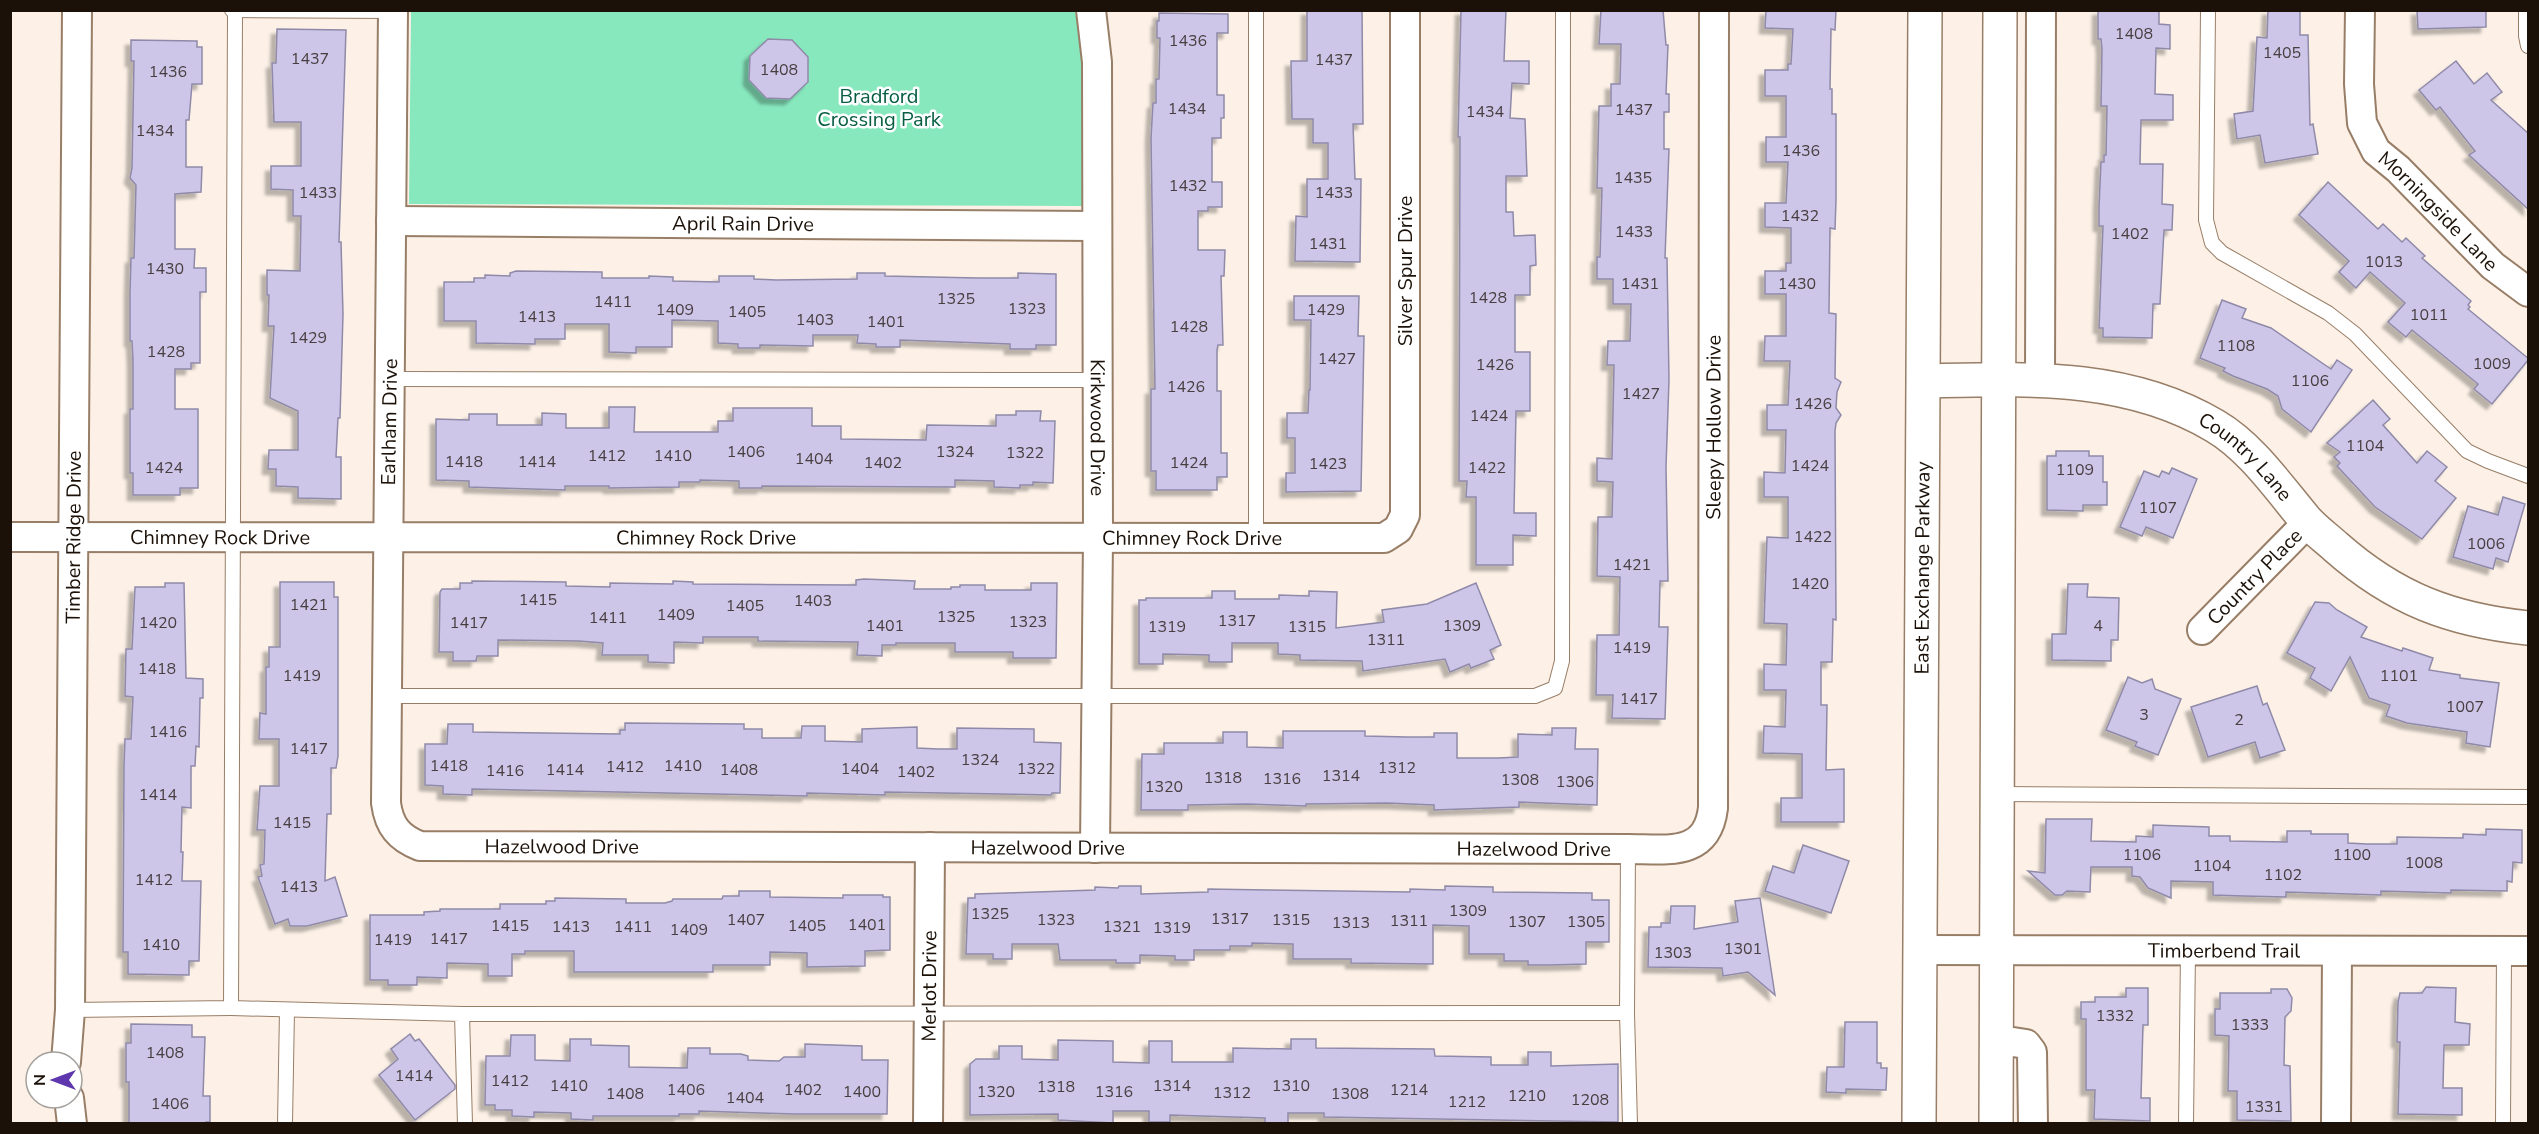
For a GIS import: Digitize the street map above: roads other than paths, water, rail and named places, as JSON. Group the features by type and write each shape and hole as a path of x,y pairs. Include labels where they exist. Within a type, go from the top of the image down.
{"main road":[{"name":"East Exchange Parkway","path":"1919,1124 1925,10"},
{"path":"1996,1124 2000,10"},
{"name":"Country Lane","path":"1924,381 2040,379 2091,383 2143,395 2183,409 2217,427 2257,461 2308,522 2349,558 2418,602 2446,613 2487,624 2529,628"}],"street":[{"name":"Timber Ridge Drive","path":"67,1050 70,1010 77,10"},
{"name":"Kirkwood Drive","path":"1091,10 1097,62 1098,538 1095,848"},
{"name":"Silver Spur Drive","path":"1398,529 1405,515 1405,10"},
{"name":"Sleepy Hollow Drive","path":"1700,838 1706,833 1712,821 1713,808 1714,10"},
{"path":"2040,379 2041,10"},
{"name":"Morningside Lane","path":"2360,10 2359,84 2362,123 2376,151 2398,169 2493,266 2529,292"},
{"name":"Earlham Drive","path":"393,11 386,803 388,818 396,831"},
{"name":"April Rain Drive","path":"391,221 1097,226"},
{"name":"Country Place","path":"2202,630 2308,522"},
{"name":"Chimney Rock Drive","path":"10,537 1384,538 1398,529"},
{"name":"Hazelwood Drive","path":"396,831 406,841 420,846 1628,849 1685,848 1700,838"},
{"name":"Merlot Drive","path":"928,1124 930,847"},
{"name":"Timberbend Trail","path":"1921,950 2516,951"},
{"path":"2336,1124 2337,951"},
{"path":"1997,1043 2026,1044 2032,1052 2033,1124"}],"lane":[{"path":"1256,10 1256,538"},
{"path":"387,696 1535,696 1555,688 1562,662 1563,10"},
{"path":"2208,10 2206,220 2212,243 2222,253 2328,313 2355,334 2467,451 2487,462 2529,476"},
{"path":"2526,10 2526,36 2529,46"},
{"path":"231,1008 233,11 393,11"},
{"path":"390,379 1097,380"},
{"path":"1998,794 2529,798"},
{"path":"1628,849 1627,1012 1630,1124"},
{"path":"2186,1124 2188,950"},
{"path":"2503,1124 2516,951"},
{"path":"70,1010 231,1008 462,1014 929,1012 1275,1016 1627,1012"},
{"path":"285,1124 287,1010"},
{"path":"462,1014 465,1124"}],"park label":[{"name":"Bradford Crossing Park","path":"879,108"}]}
